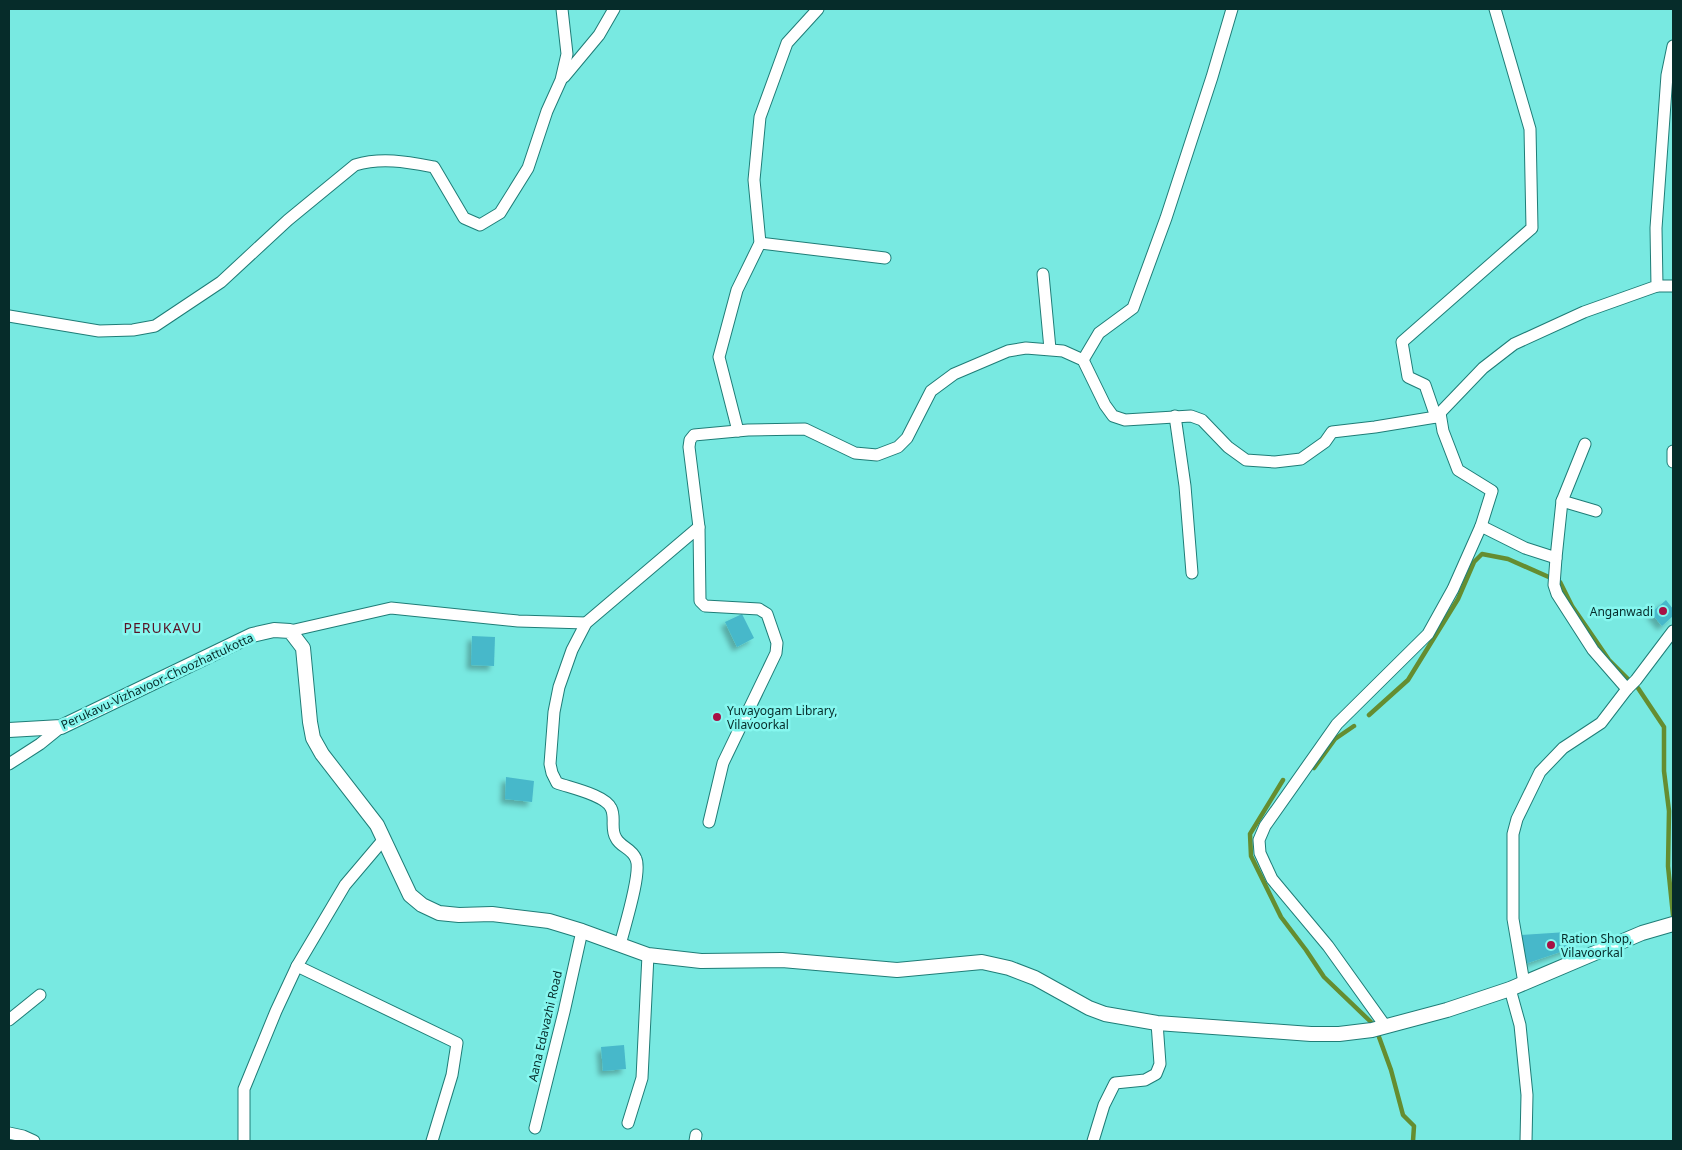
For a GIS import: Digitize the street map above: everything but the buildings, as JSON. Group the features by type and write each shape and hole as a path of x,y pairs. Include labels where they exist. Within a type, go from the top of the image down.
{"street":[{"path":"9,316 99,331 133,330 155,326 221,282 288,220 355,165 367,161 399,160 434,167 464,218 480,225 500,214 528,168 547,111 561,80 567,54 562,9"},
{"path":"561,80 599,35 614,9"},
{"path":"738,431 719,357 737,290 760,243 754,180 760,117 787,43 818,9"},
{"path":"1083,360 1099,333 1133,308 1166,218 1232,9"},
{"path":"1386,1027 1328,946 1272,879 1260,853 1259,840 1265,826 1337,724 1428,634 1453,589 1481,526 1492,491 1458,470 1425,385 1408,377 1402,342 1532,228 1530,129 1495,9"},
{"path":"1657,286 1656,228 1667,75 1673,46"},
{"path":"760,243 885,258"},
{"path":"1043,274 1050,349"},
{"path":"709,822 723,763 776,653 777,642 767,614 759,609 705,606 700,601 698,527 688,447 694,435 738,431 805,429 855,453 877,455 898,447 907,438 931,391 954,374 1008,351 1026,348 1063,351 1083,360 1105,405 1113,416 1125,420 1191,416 1202,420 1228,447 1246,460 1275,462 1301,459 1325,442 1332,432 1375,427 1438,415 1476,375 1514,344 1584,312 1657,286 1673,286"},
{"path":"1175,416 1185,486 1192,573"},
{"path":"1585,444 1562,501 1554,585 1557,594 1593,650 1631,685"},
{"path":"1673,451 1673,462"},
{"path":"1562,501 1596,511"},
{"path":"1481,526 1525,548 1556,558"},
{"path":"620,945 637,875 637,861 631,850 616,840 613,830 612,809 605,800 557,783 550,764 554,712 559,687 572,650 586,623 698,527"},
{"path":"586,623 518,621 391,608 290,631 303,648 313,738 322,754 377,825 410,895 422,905 439,913 459,915 492,914 549,921 648,955 701,961 782,960 897,970 982,962 1009,968 1035,978 1089,1008 1105,1014 1157,1023 1311,1034 1339,1034 1386,1027 1447,1010 1510,989 1635,936 1673,924"},
{"name":"Perukavu-Vizhavoor-Choozhattukotta","path":"9,730 62,728 252,634 274,630 290,631"},
{"path":"1524,983 1513,919 1512,834 1517,819 1540,772 1563,748 1600,723 1673,630"},
{"path":"9,764 62,728"},
{"path":"244,1141 244,1089 276,1011 297,966 345,885 384,839"},
{"name":"Aana Edavazhi Road","path":"534,1128 564,1012 582,931"},
{"path":"628,1123 642,1078 648,955"},
{"path":"297,966 457,1043 452,1076 432,1141"},
{"path":"1510,989 1520,1025 1528,1095 1526,1141"},
{"path":"9,1020 40,995"},
{"path":"1093,1141 1104,1105 1115,1083 1145,1080 1156,1074 1160,1064 1157,1023"},
{"path":"9,1133 34,1141"}],"waterway":[{"path":"1369,715 1408,680 1458,599 1474,562 1482,554 1508,559 1560,582 1572,606 1609,660 1628,679"},
{"path":"1638,688 1664,727 1664,771 1669,811 1668,866 1673,915"},
{"path":"1314,768 1335,739 1354,726"},
{"path":"1283,780 1250,834 1251,856 1281,917 1324,977 1372,1023"},
{"path":"1379,1037 1391,1070 1403,1115 1414,1126 1413,1141"}],"place":[{"name":"Anganwadi","path":"1663,611"},
{"name":"Yuvayogam Library, Vilavoorkal","path":"717,717"},
{"name":"Ration Shop, Vilavoorkal","path":"1551,945"}],"district":[{"name":"PERUKAVU","path":"163,627"}]}
